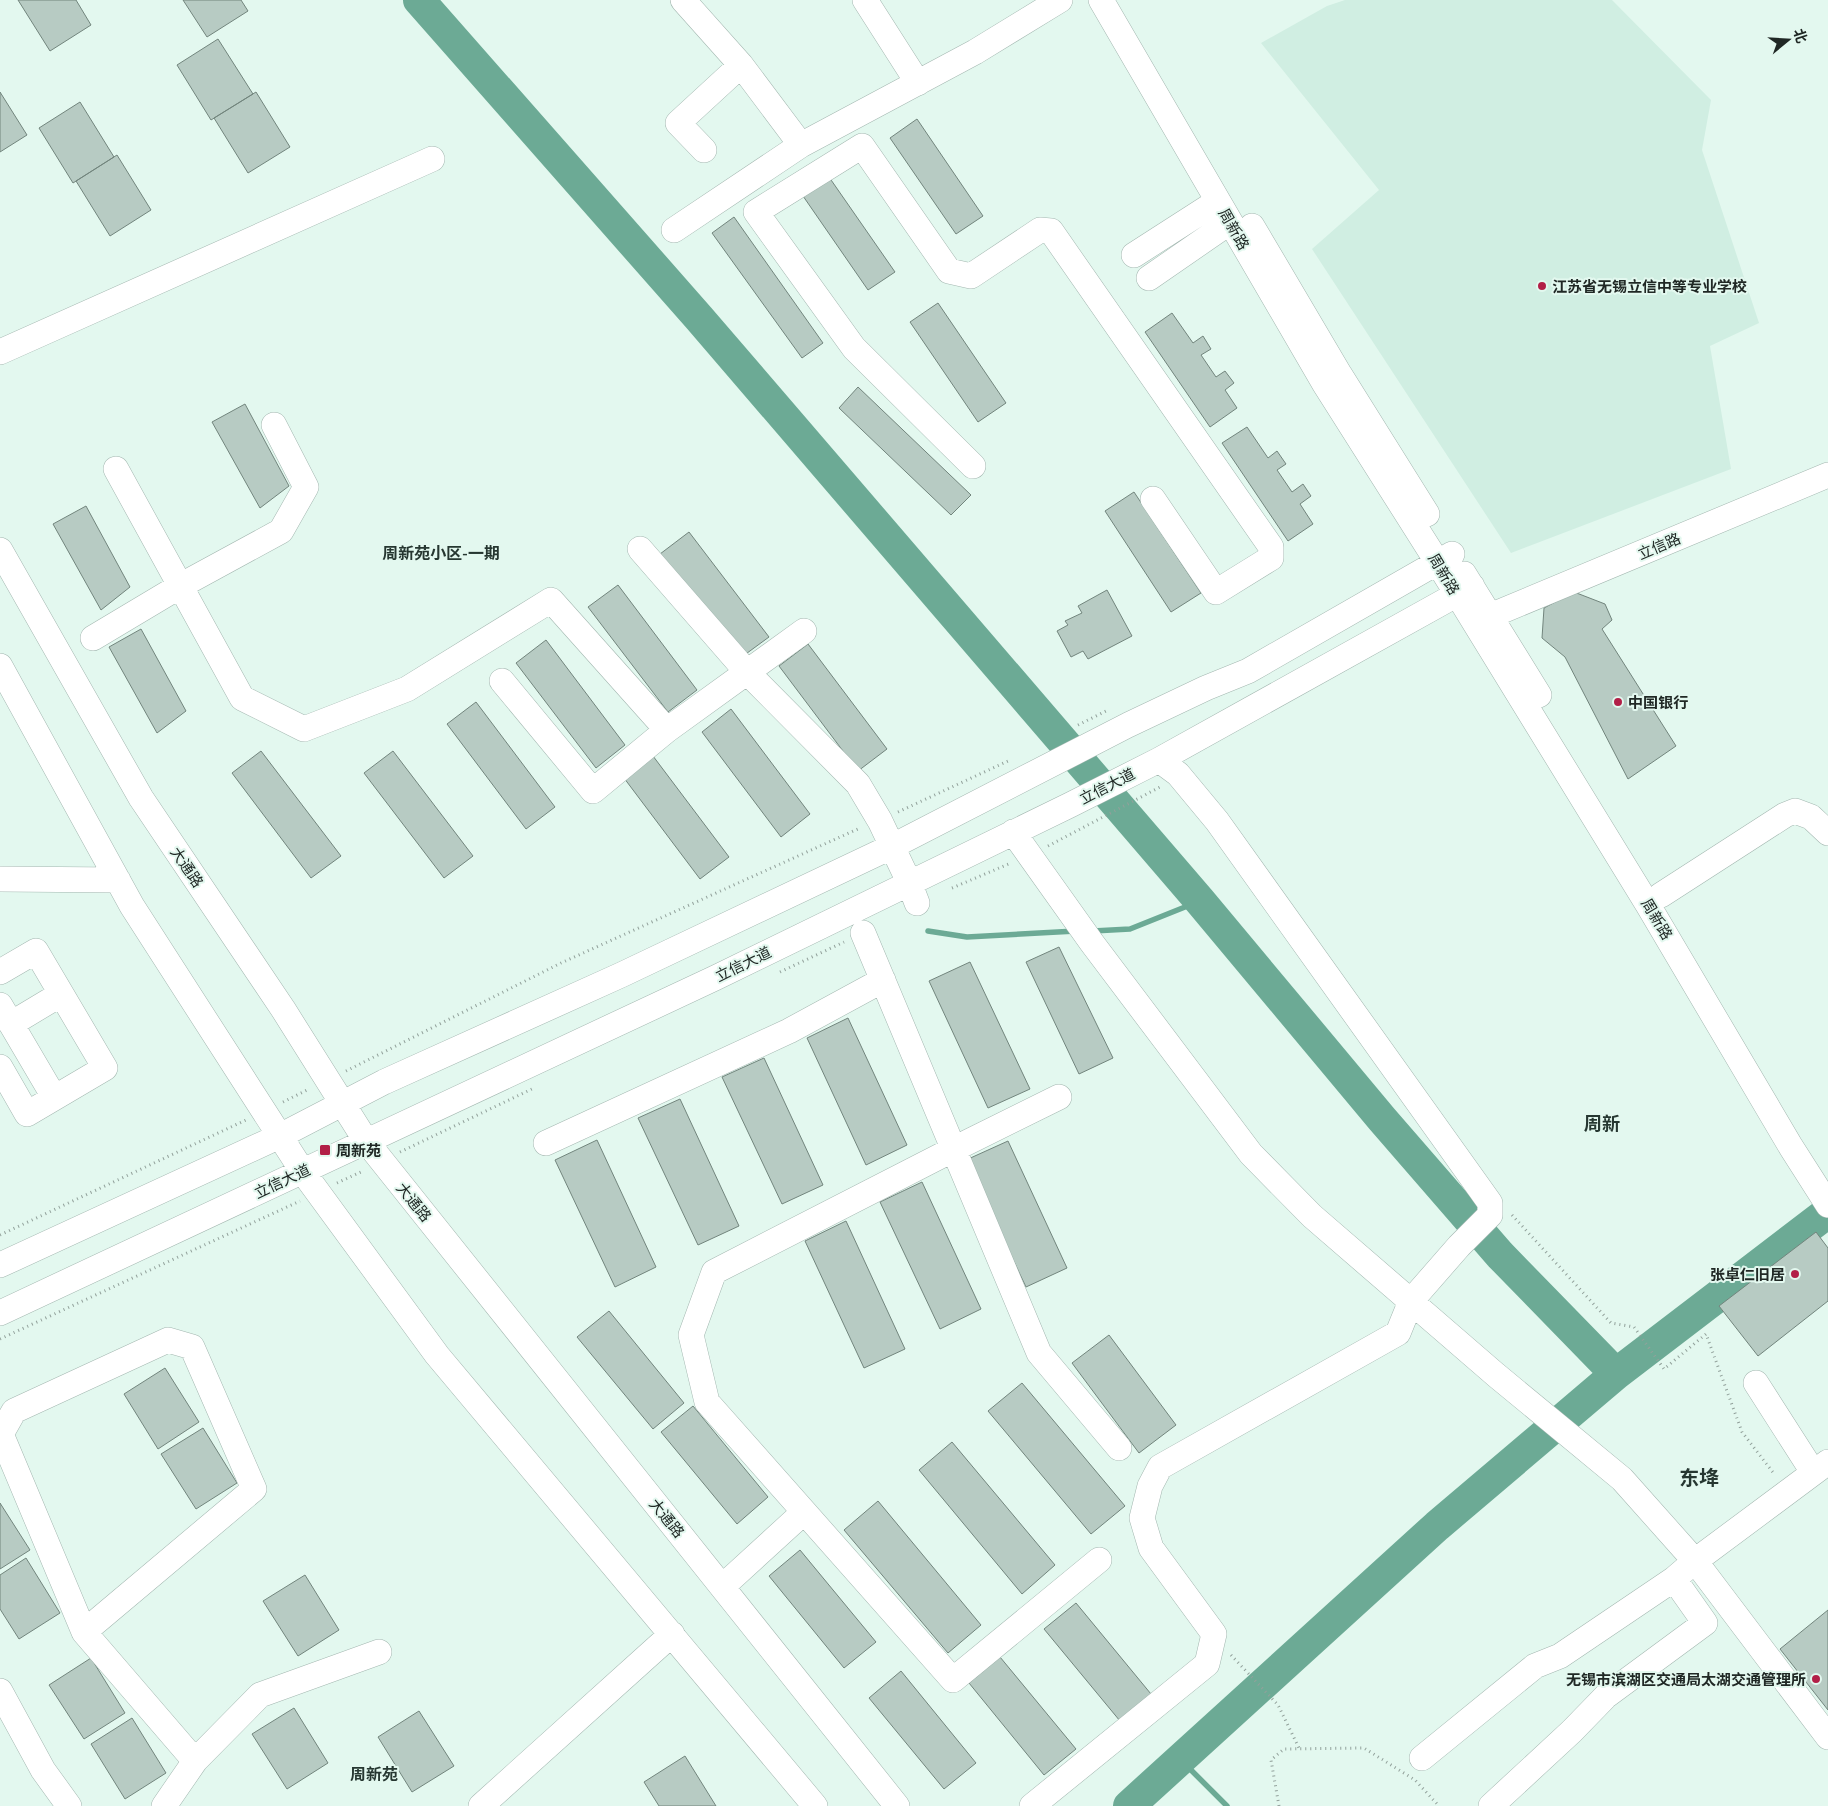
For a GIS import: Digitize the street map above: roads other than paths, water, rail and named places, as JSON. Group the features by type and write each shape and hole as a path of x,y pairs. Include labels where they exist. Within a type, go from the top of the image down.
{"street":[{"path":"684,0 741,65 801,145"},
{"path":"866,0 918,83"},
{"path":"674,230 801,145 975,52 1060,0"},
{"name":"周新路","path":"1101,0 1324,383 1445,559"},
{"name":"周新路","path":"1118,0 1340,375 1445,559 1648,905 1796,1142"},
{"path":"704,150 678,123 741,65"},
{"path":"974,466 854,348 756,212 862,146 949,271 971,276 1040,230 1051,231 1271,546 1271,558 1216,592 1153,499"},
{"path":"0,352 432,159"},
{"path":"1134,255 1224,212"},
{"path":"1149,278 1224,212"},
{"path":"93,638 180,586 281,531 306,487 274,425"},
{"path":"116,469 242,698 304,729 407,689 551,600 667,730"},
{"name":"立信路","path":"1490,616 1828,475"},
{"path":"640,549 747,672 858,784 893,846 913,892"},
{"name":"大通路","path":"0,550 141,798 283,1009 366,1141 897,1806"},
{"path":"0,1266 280,1136 384,1082 621,975 893,846 1128,725 1206,688 1248,671 1445,559"},
{"name":"周新路","path":"1464,590 1490,616 1661,895 1796,1142"},
{"name":"立信大道","path":"0,1313 706,982 913,892 1013,832 1159,760 1464,590"},
{"path":"502,681 593,790 667,730 804,631"},
{"path":"0,666 132,906 302,1172 437,1355 815,1806"},
{"path":"1032,1806 1207,1664 1214,1634 1151,1548 1142,1518 1150,1486 1160,1467 1398,1333 1411,1301 1459,1246 1490,1215 1490,1203 1217,821 1178,774 1159,760"},
{"path":"1661,895 1785,814 1795,811 1811,817 1828,833"},
{"path":"1013,832 1092,943 1251,1154 1312,1216 1622,1479 1695,1561 1828,1737"},
{"path":"0,879 118,880"},
{"path":"863,933 1039,1353 1119,1448"},
{"path":"0,972 36,952 105,1068 27,1114 0,1067"},
{"path":"546,1144 789,1031 883,980"},
{"path":"54,1097 5,1014 61,994"},
{"path":"1059,1097 954,1148 714,1272 691,1335 707,1402 953,1680 1099,1560"},
{"path":"1796,1142 1828,1178"},
{"path":"1796,1142 1828,1205"},
{"path":"84,1632 254,1489 192,1347 168,1340 159,1344 14,1411 1,1434 84,1632 195,1761"},
{"path":"1422,1758 1535,1666 1560,1656 1674,1578 1820,1467 1756,1383"},
{"path":"722,1587 804,1512"},
{"path":"1490,1806 1572,1731 1606,1696 1705,1623 1674,1578"},
{"path":"480,1806 672,1634"},
{"path":"164,1806 195,1761 260,1695 378,1652"},
{"path":"0,1691 43,1770 68,1806"}],"waterway":[{"path":"419,0 699,318 1200,901 1382,1119 1500,1255 1616,1374"},
{"path":"1093,931 1130,929 1200,901"},
{"path":"928,931 967,937 1076,931"},
{"path":"1129,1806 1437,1526 1616,1374 1828,1212"},
{"path":"1181,1760 1227,1806"}],"place":[{"name":"江苏省无锡立信中等专业学校","path":"1542,286"},
{"name":"中国银行","path":"1618,702"},
{"name":"周新苑","path":"325,1150"},
{"name":"张卓仁旧居","path":"1795,1274"},
{"name":"无锡市滨湖区交通局太湖交通管理所","path":"1816,1679"}],"district":[{"name":"周新苑小区-一期","path":"441,553"},
{"name":"周新","path":"1602,1123"},
{"name":"东鿍","path":"1699,1478"},
{"name":"周新苑","path":"374,1774"}]}
